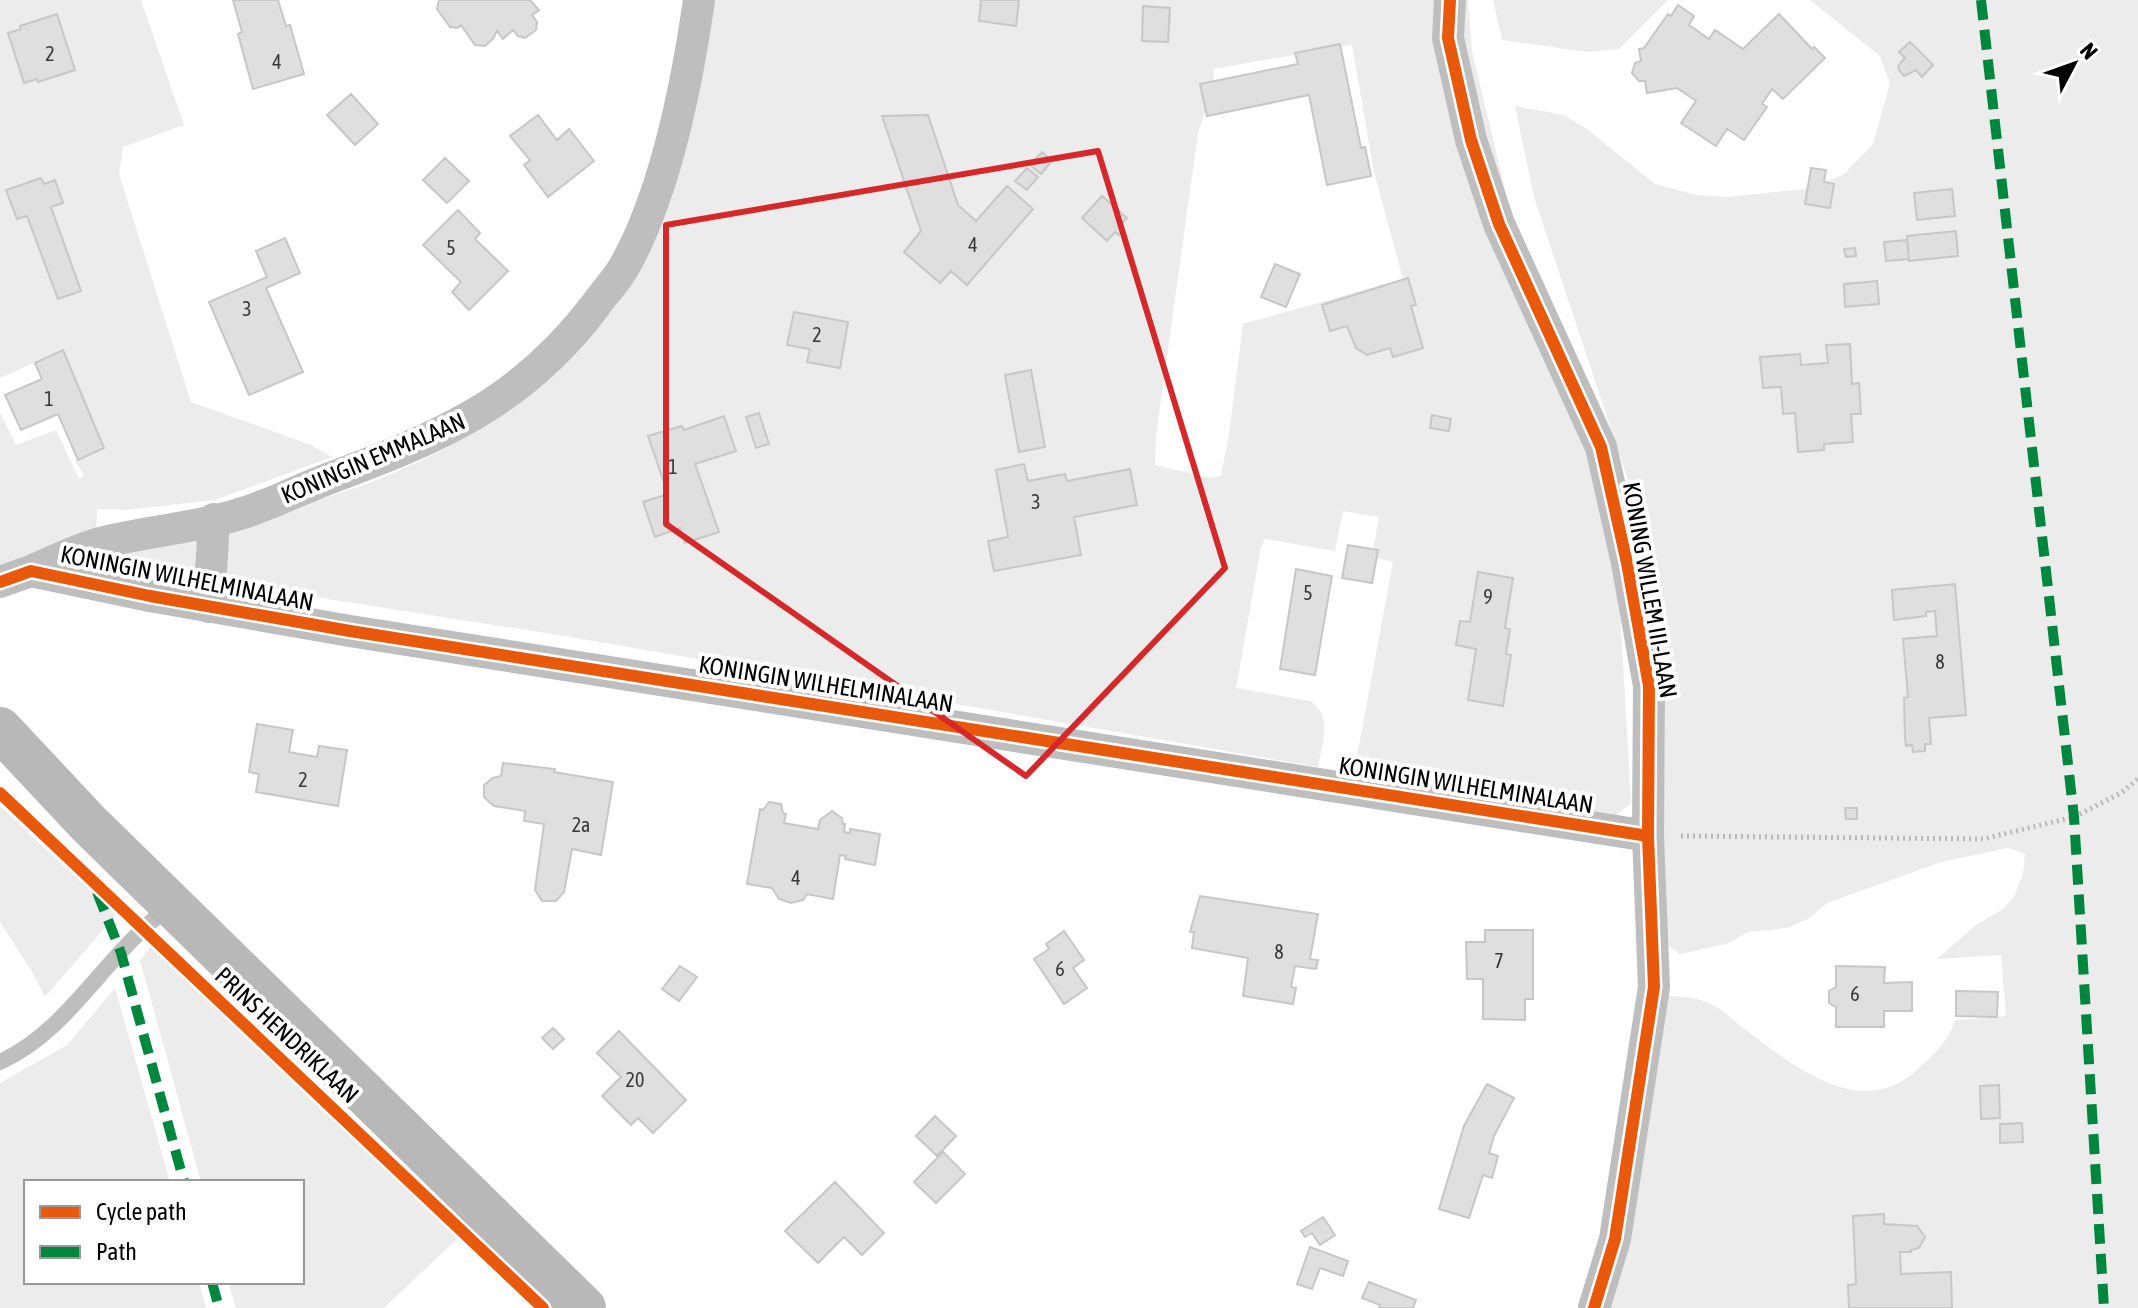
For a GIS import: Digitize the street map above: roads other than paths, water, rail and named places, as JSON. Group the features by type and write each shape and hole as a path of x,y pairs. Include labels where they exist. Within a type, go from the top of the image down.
{"main road":[{"name":"PRINS HENDRIKLAAN","path":"0,729 88,823 584,1308"}],"street":[{"name":"KONINGIN EMMALAAN","path":"31,571 101,543 245,512 436,436 491,405 544,365 576,331 623,268 647,214 669,151 694,38 699,0"},
{"name":"KONING WILLEM III-LAAN","path":"1450,0 1448,38 1471,140 1499,224 1601,447 1627,563 1649,686 1648,836 1654,987 1615,1239 1594,1308"},
{"name":"KONINGIN WILHELMINALAAN","path":"209,607 214,519"},
{"name":"KONINGIN WILHELMINALAAN","path":"0,582 31,571 365,634 1648,836"}],"lane":[{"path":"0,1062 25,1051 85,995 143,929 173,904"}]}
